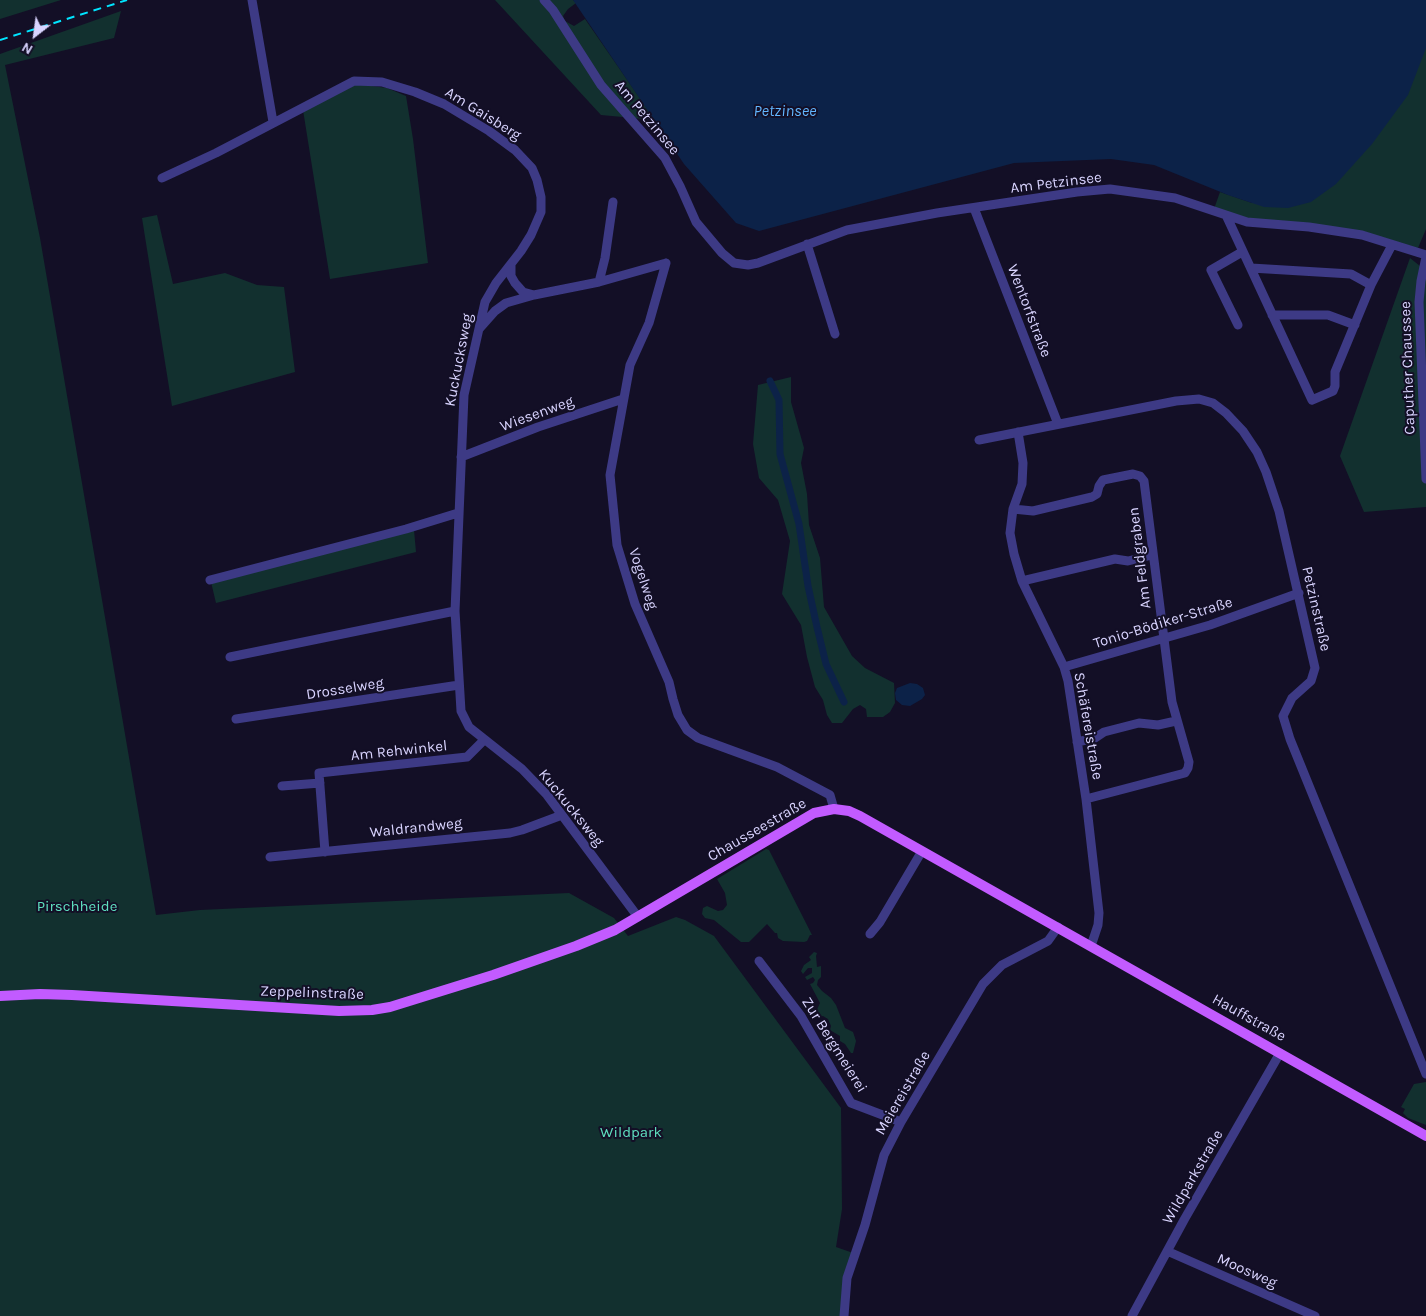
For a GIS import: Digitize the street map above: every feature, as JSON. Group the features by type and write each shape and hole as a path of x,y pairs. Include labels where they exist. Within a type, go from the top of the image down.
{"main road":[{"name":"Chausseestraße","path":"638,917 814,813 834,809 849,811 860,816 1058,927"},
{"name":"Zeppelinstraße","path":"0,996 40,994 331,1011 372,1010 406,1003 520,965 614,930 638,917"},
{"name":"Hauffstraße","path":"1058,927 1426,1136"}],"street":[{"path":"252,0 273,122"},
{"name":"Am Petzinsee","path":"544,0 553,10 601,85 665,158 696,222 727,259 734,263 748,265 758,263 847,230 937,213 1077,192 1110,189 1175,198 1247,222 1350,232 1426,256"},
{"name":"Am Gaisberg","path":"162,178 216,153 354,81 382,82 415,92 444,104 516,150 532,168 537,180 541,197 541,212 531,234 496,283 485,302"},
{"path":"478,330 495,311 506,303 534,295 599,282 605,258 613,202"},
{"name":"Wentorfstraße","path":"974,208 1058,424"},
{"path":"1226,215 1312,400 1333,391 1335,372 1371,285 1392,245"},
{"path":"807,244 836,334"},
{"path":"1238,325 1211,270 1242,252"},
{"name":"Caputher Chaussee","path":"1426,256 1420,282 1419,319 1426,479"},
{"name":"Vogelweg","path":"599,282 666,263 649,323 630,365 610,475 617,545 635,604 669,682 672,699 678,715 687,730 698,738 777,767 830,795 834,803 834,809"},
{"path":"511,264 511,276 515,283 523,292 534,295"},
{"path":"1250,268 1351,274 1371,285"},
{"name":"Kuckucksweg","path":"485,302 464,395 455,611 461,711 469,727 522,769 547,795 638,917"},
{"path":"1272,315 1328,315 1355,326"},
{"name":"Wiesenweg","path":"461,457 538,426 624,399"},
{"name":"Petzinstraße","path":"979,440 1176,401 1199,399 1213,403 1226,413 1243,431 1257,452 1279,511 1315,668 1311,681 1292,698 1283,716 1426,1074"},
{"name":"Schäfereistraße","path":"1018,432 1023,463 1022,484 1013,509 1010,533 1022,581 1064,667 1068,681 1086,799 1099,913 1098,925 1091,946"},
{"name":"Am Feldgraben","path":"1013,509 1034,511 1092,497 1097,494 1103,480 1133,474 1140,476 1144,481 1163,639 1176,721 1189,762 1188,768 1186,773 1086,799"},
{"path":"210,580 359,542 458,513"},
{"path":"1022,581 1115,559 1128,562 1152,556"},
{"name":"Tonio-Bödiker-Straße","path":"1064,667 1210,625 1299,593"},
{"path":"230,657 455,611"},
{"name":"Drosselweg","path":"236,719 459,685"},
{"path":"1077,742 1095,738 1104,732 1139,723 1158,725 1176,721"},
{"name":"Am Rehwinkel","path":"320,783 319,773 467,757 484,740"},
{"path":"282,786 320,783 325,852"},
{"name":"Waldrandweg","path":"270,856 510,833 562,815"},
{"path":"870,934 880,922 922,851"},
{"name":"Meiereistraße","path":"844,1316 847,1278 865,1225 884,1155 901,1122 983,984 1002,964 1048,941 1058,927"},
{"name":"Zur Bergmeierei","path":"759,961 801,1016 851,1103 901,1122"},
{"name":"Wildparkstraße","path":"1132,1316 1280,1052"},
{"name":"Moosweg","path":"1167,1251 1315,1316"}],"green space":[{"path":"0,0 61,0 0,19"},
{"path":"495,0 573,0 576,3 563,16 565,21 574,26 585,19 655,120 601,115"},
{"name":"Wildpark","path":"121,11 114,38 5,65 40,238 156,915 200,910 569,893 614,918 628,936 676,917 714,936 841,1108 842,1209 836,1247 856,1254 844,1316 0,1316 0,54"},
{"path":"1426,21 1426,229 1418,248 1247,220 1214,209 1220,192 1252,203"},
{"path":"357,84 387,88 406,96 428,263 330,279 303,110"},
{"path":"157,215 173,284 225,273 257,285 284,287 295,372 172,406 142,218"},
{"path":"1410,258 1425,270 1426,268 1426,507 1364,512 1340,456"},
{"path":"791,377 791,402 804,448 801,463 807,494 809,525 820,558 824,607 852,656 865,668 894,683 895,703 890,712 883,717 867,717 866,709 860,705 853,709 842,723 832,723 827,715 823,700 815,687 801,625 782,594 790,541 778,500 759,478 753,444 758,385"},
{"path":"414,530 416,552 216,603 211,582"},
{"path":"766,849 769,850 812,935 810,935 807,941 783,941 778,938 777,933 767,924 749,942 741,942 714,920 705,918 702,914 703,908 707,906 718,911 723,910 727,905 725,893 717,879"},
{"path":"814,952 817,953 817,967 821,966 821,977 817,985 836,1005 845,1028 853,1032 856,1041 853,1053 840,1041 840,1036 830,1030 831,1026 828,1019 823,1016 813,1018 820,1003 810,984 815,980 813,977 807,980 805,977 812,973 812,968 808,968 803,974 801,971 804,965 811,960 809,957"},
{"path":"1426,1082 1426,1125 1408,1118 1403,1113 1405,1109 1401,1107 1414,1084"}],"water":[{"name":"Petzinsee","path":"573,0 1426,0 1426,48 1408,95 1372,144 1336,184 1311,202 1288,208 1264,207 1228,195 1154,165 1111,159 1014,163 759,231 736,223 684,164"},
{"path":"910,683 917,684 923,688 925,695 910,706 902,705 896,700 895,693 897,688"}],"waterway":[{"path":"770,381 779,400 780,454 799,524 808,586 817,627 826,664 844,702"}],"railway":[{"path":"0,40 127,0"}],"park label":[{"name":"Pirschheide","path":"77,907"}]}
